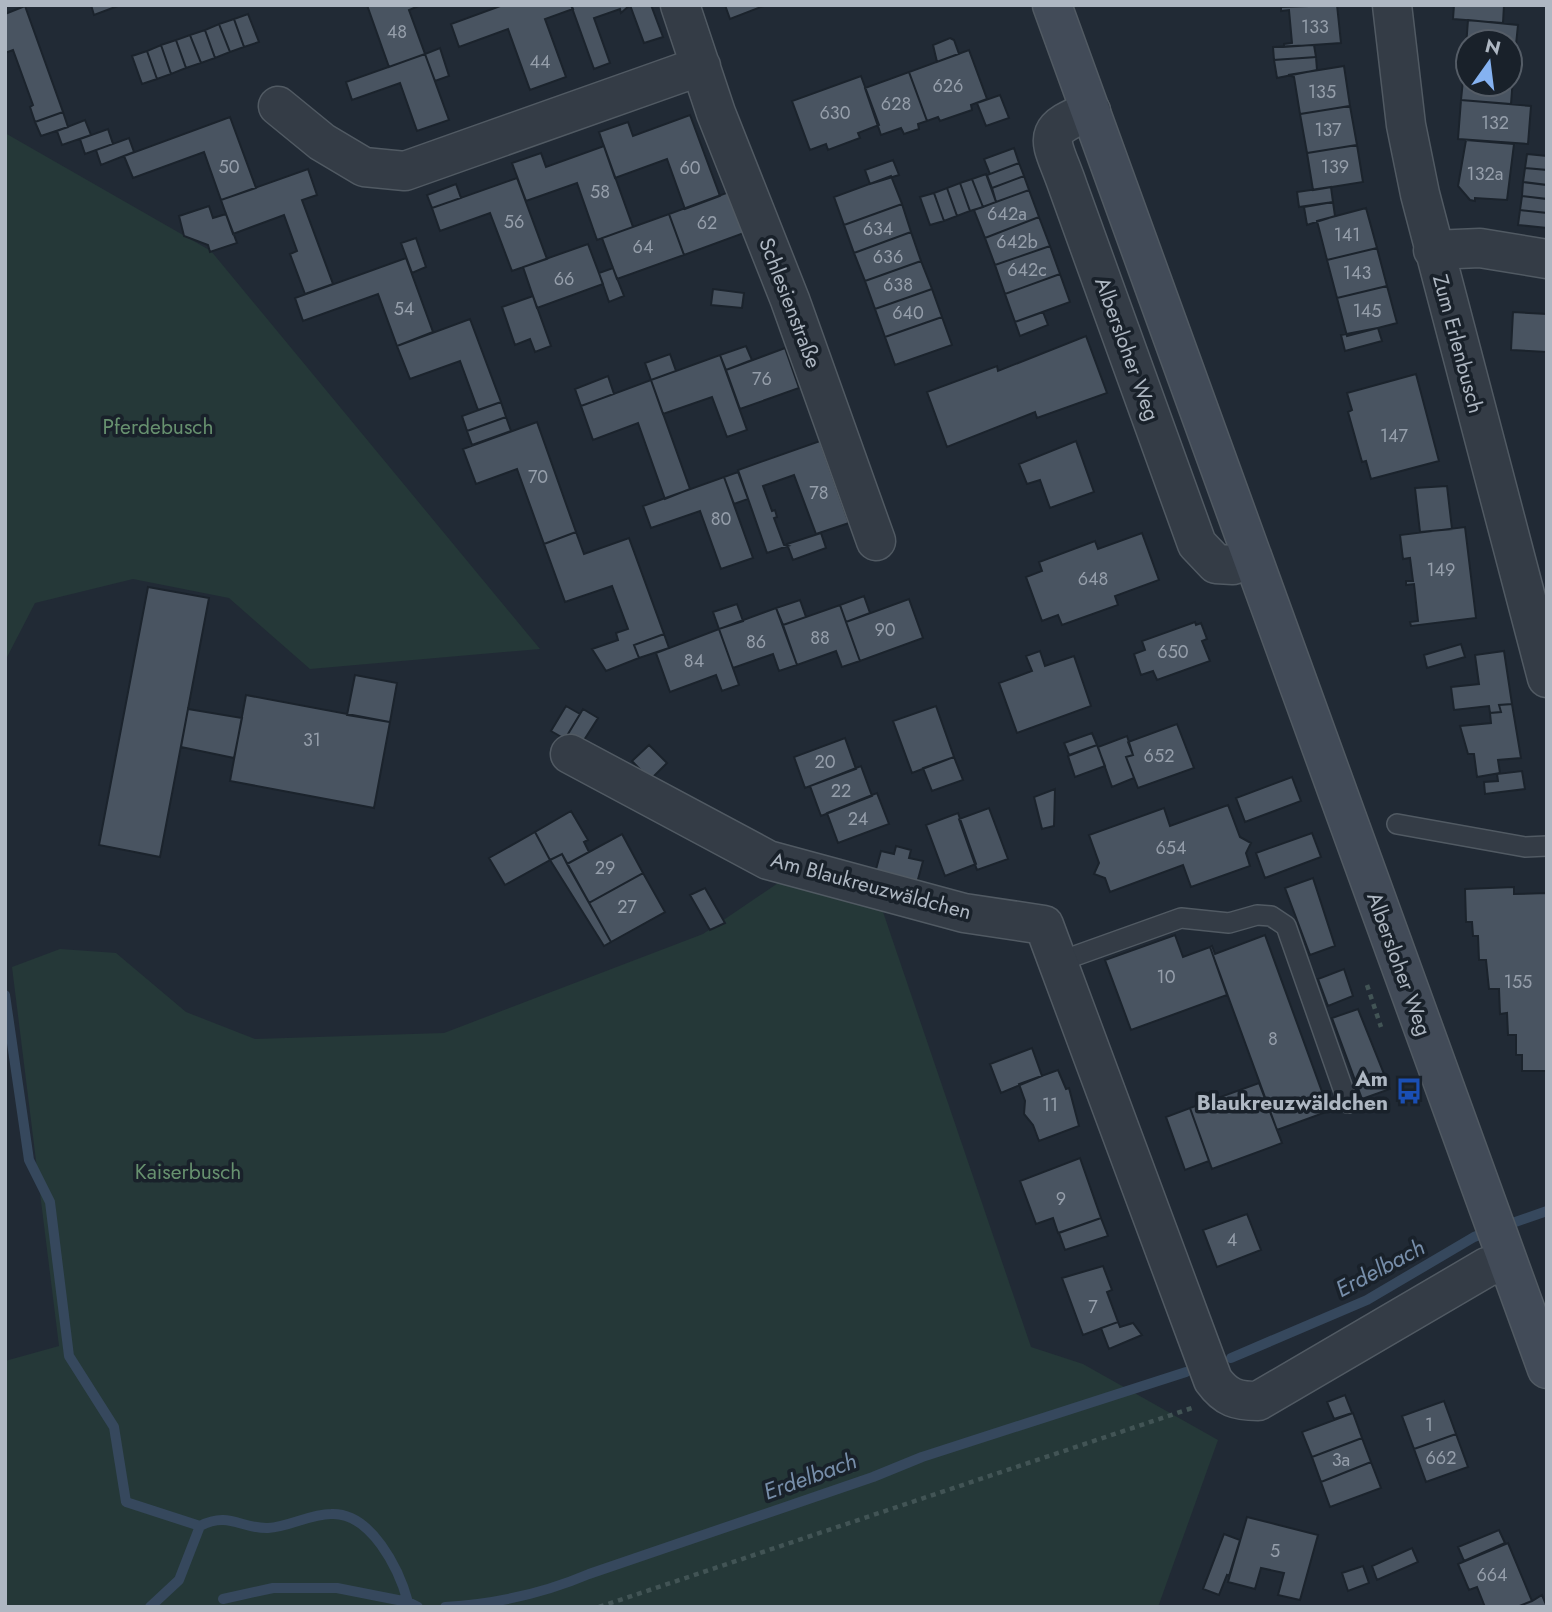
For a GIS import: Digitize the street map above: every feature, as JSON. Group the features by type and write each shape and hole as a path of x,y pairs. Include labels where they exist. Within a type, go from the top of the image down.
{"main road":[{"name":"Albersloher Weg","path":"1052,5 1547,1370"}],"street":[{"name":"Schlesienstraße","path":"680,5 716,113 790,300 876,541"},
{"name":"Zum Erlenbusch","path":"1392,5 1406,125 1433,250 1547,678"},
{"path":"278,106 322,142 364,167 405,171 701,66"},
{"path":"1433,250 1480,248 1547,259"},
{"name":"Am Blaukreuzwäldchen","path":"570,754 768,860 964,913 1044,925 1213,1380 1223,1394 1241,1401 1258,1401 1487,1267 1499,1242"}],"lane":[{"path":"1397,824 1525,847 1547,846"},
{"path":"1058,962 1181,918 1229,923 1257,915 1271,916 1286,926 1348,1103"}],"path":[{"path":"599,1607 1177,1414"}],"green space":[{"name":"Pferdebusch","path":"5,133 211,251 540,649 310,669 229,598 133,579 35,603 5,661"},
{"name":"Kaiserbusch","path":"781,881 882,909 1031,1347 1083,1364 1218,1440 1158,1607 5,1607 5,1361 59,1346 12,967 60,949 116,953 186,1012 255,1039 444,1033 703,934"}],"building":[{"path":"91,5 118,5 118,6 94,15"},
{"path":"367,5 421,5 409,10 425,54 389,67"},
{"path":"503,5 571,5 573,9 545,19 566,77 530,90 508,29 459,47 451,24"},
{"path":"571,5 630,5 621,13 620,9 594,18 610,63 594,69"},
{"path":"630,5 651,5 663,37 644,43"},
{"path":"725,5 766,5 730,19"},
{"path":"1337,5 1341,43 1284,47 1284,44 1292,43 1289,10 1281,11 1281,7"},
{"path":"1454,5 1504,5 1503,23 1453,19"},
{"path":"25,6 63,112 35,122 30,107 33,105 13,50 5,53 5,14"},
{"path":"248,14 259,42 244,47 234,19"},
{"path":"234,19 244,47 230,52 219,24"},
{"path":"1468,20 1518,25 1518,28 1467,28"},
{"path":"219,24 230,52 215,58 205,30"},
{"path":"205,30 215,58 201,63 190,35"},
{"path":"190,35 201,63 186,68 176,40"},
{"path":"950,38 954,40 959,54 937,62 933,45"},
{"path":"176,40 186,68 171,74 161,45"},
{"path":"161,45 171,74 157,79 147,51"},
{"path":"1314,45 1316,57 1274,60 1273,47"},
{"path":"440,48 449,76 435,81 425,54"},
{"path":"969,50 987,99 971,105 972,110 940,121 938,117 927,121 909,72"},
{"path":"147,51 157,79 142,84 132,56"},
{"path":"425,54 449,120 417,131 400,83 352,100 346,82"},
{"path":"1316,57 1317,70 1277,78 1274,60"},
{"path":"1344,66 1350,106 1300,114 1294,77 1288,75"},
{"path":"909,72 927,121 918,124 919,129 904,134 901,128 881,135 865,88"},
{"path":"861,76 879,125 858,133 860,138 828,150 826,144 810,150 792,101"},
{"path":"1000,95 1009,118 986,126 977,103"},
{"path":"1461,98 1511,98 1511,104"},
{"path":"1461,100 1531,106 1528,144 1458,139"},
{"path":"1350,106 1357,145 1307,153 1300,114"},
{"path":"63,112 68,127 41,136 35,122"},
{"path":"690,115 720,196 685,209 667,159 615,178 599,132 628,122 633,136"},
{"path":"230,117 256,188 221,200 204,152 133,178 124,156"},
{"path":"85,120 91,135 62,145 57,131"},
{"path":"108,129 113,144 85,154 80,139"},
{"path":"129,138 134,152 101,165 96,150"},
{"path":"1466,140 1514,144 1507,200 1470,200 1458,186"},
{"path":"1357,145 1363,182 1313,190 1307,153"},
{"path":"604,146 633,227 597,240 577,183 526,201 512,163 541,153 546,167"},
{"path":"1014,148 1019,163 990,174 984,159"},
{"path":"1527,154 1547,156 1547,170 1525,168"},
{"path":"893,160 899,175 870,184 865,170"},
{"path":"1019,163 1024,176 992,188 987,175"},
{"path":"1525,168 1547,170 1547,185 1523,182"},
{"path":"308,169 317,195 302,200 333,284 305,294 290,254 297,251 284,215 233,234 221,200"},
{"path":"986,174 996,202 983,207 972,179"},
{"path":"891,176 902,204 844,225 834,197"},
{"path":"1024,176 1029,190 996,202 992,188"},
{"path":"517,178 547,259 512,271 490,213 440,231 432,208"},
{"path":"972,179 983,207 970,211 960,183"},
{"path":"1523,182 1547,185 1547,199 1522,196"},
{"path":"960,183 970,211 957,216 947,188"},
{"path":"456,184 461,198 432,208 427,195"},
{"path":"1331,187 1333,202 1299,207 1297,192"},
{"path":"947,188 957,216 944,221 934,193"},
{"path":"1029,190 1039,217 985,238 974,210"},
{"path":"729,192 744,233 684,255 669,214"},
{"path":"934,193 944,221 930,225 920,197"},
{"path":"1522,196 1547,199 1547,213 1520,210"},
{"path":"1333,202 1335,216 1307,225 1304,207"},
{"path":"902,204 911,232 854,253 844,225"},
{"path":"209,206 213,218 226,214 237,243 210,252 208,245 184,236 179,216"},
{"path":"1366,208 1377,248 1327,260 1317,221"},
{"path":"1520,210 1547,213 1547,228 1518,225"},
{"path":"669,214 684,255 617,279 602,238"},
{"path":"1039,217 1050,246 995,265 985,238"},
{"path":"911,232 921,261 865,281 854,253"},
{"path":"416,238 426,267 412,273 401,243"},
{"path":"588,244 603,284 537,308 523,267"},
{"path":"1050,246 1060,274 1005,294 995,265"},
{"path":"1377,248 1387,286 1337,298 1327,260"},
{"path":"406,258 433,332 397,346 378,294 303,321 295,298"},
{"path":"921,261 932,289 875,309 865,281"},
{"path":"613,268 624,296 609,302 599,273"},
{"path":"1060,274 1070,302 1015,322 1005,294"},
{"path":"1387,286 1397,323 1347,336 1337,298"},
{"path":"713,289 744,293 742,308 711,305"},
{"path":"932,289 942,317 885,337 875,309"},
{"path":"533,296 551,346 535,352 530,339 515,345 502,307"},
{"path":"1043,312 1048,325 1020,336 1015,322"},
{"path":"1513,312 1547,314 1547,352 1511,350"},
{"path":"942,317 952,345 895,365 885,337"},
{"path":"470,319 501,402 478,410 460,361 410,379 397,346"},
{"path":"1378,328 1382,341 1345,351 1341,335"},
{"path":"1086,336 1107,393 1037,418 1035,412 947,447 927,392 997,366 998,371"},
{"path":"746,346 752,360 726,370 720,355"},
{"path":"785,348 799,388 740,409 726,370"},
{"path":"670,354 676,371 651,380 645,363"},
{"path":"720,355 747,430 727,437 712,397 663,414 651,380"},
{"path":"1416,374 1439,461 1371,479 1366,461 1362,462 1348,412 1352,410 1347,393"},
{"path":"608,376 614,394 581,406 575,389"},
{"path":"651,380 690,489 665,499 638,423 593,440 581,406"},
{"path":"501,402 506,417 467,431 462,416"},
{"path":"506,417 511,431 472,445 467,431"},
{"path":"537,422 576,532 544,544 517,469 476,484 463,449"},
{"path":"820,441 849,523 816,534 794,475 763,486 772,511 775,510 777,517 774,518 784,545 788,546 767,553 738,470"},
{"path":"1076,441 1094,492 1050,508 1040,480 1027,484 1019,464"},
{"path":"738,472 748,499 734,504 724,477"},
{"path":"724,477 753,558 721,569 700,511 651,528 643,506"},
{"path":"1447,486 1452,529 1420,532 1415,488"},
{"path":"1465,527 1476,618 1411,626 1410,622 1418,621 1414,584 1406,585 1406,581 1413,581 1410,558 1403,559 1400,535"},
{"path":"576,532 584,554 629,538 664,634 634,645 639,658 606,671 592,649 618,640 616,633 628,629 612,586 565,602 544,544"},
{"path":"821,533 826,548 793,560 787,544"},
{"path":"1142,533 1159,580 1115,596 1118,605 1062,625 1058,615 1042,621 1026,577 1042,571 1039,562 1095,541 1098,549"},
{"path":"148,587 209,598 160,857 99,845"},
{"path":"864,596 870,613 846,622 840,605"},
{"path":"909,599 923,638 860,661 846,622"},
{"path":"800,600 806,617 783,625 776,608"},
{"path":"737,604 743,621 719,629 713,612"},
{"path":"840,605 860,661 842,667 836,651 797,665 783,625"},
{"path":"776,608 797,665 779,671 773,654 733,668 719,629"},
{"path":"1195,622 1196,625 1201,623 1207,639 1202,641 1210,661 1157,680 1153,671 1141,675 1134,654 1145,650 1142,641"},
{"path":"719,629 739,685 722,691 716,675 670,692 656,653"},
{"path":"664,634 669,648 639,658 634,645"},
{"path":"1461,644 1465,657 1427,668 1424,655"},
{"path":"1040,651 1045,666 1074,656 1091,706 1017,733 999,683 1032,671 1026,656"},
{"path":"1504,651 1512,704 1499,705 1501,712 1490,713 1489,706 1454,710 1451,687 1479,684 1475,655"},
{"path":"355,675 397,683 390,722 347,715"},
{"path":"246,695 390,722 374,808 230,781"},
{"path":"1512,704 1521,758 1498,760 1500,773 1477,777 1474,754 1468,754 1460,726 1491,723 1490,713 1501,712 1499,705"},
{"path":"566,706 580,714 565,739 551,731"},
{"path":"936,706 954,757 912,773 893,721"},
{"path":"188,709 242,718 234,758 181,747"},
{"path":"583,709 598,718 579,748 565,739"},
{"path":"1177,724 1194,768 1138,788 1126,757 1133,755 1128,742"},
{"path":"1092,733 1097,745 1069,755 1064,743"},
{"path":"1127,736 1133,755 1126,757 1134,778 1112,787 1098,747"},
{"path":"845,738 856,769 805,788 794,757"},
{"path":"649,745 667,763 650,780 632,761"},
{"path":"1097,745 1105,766 1075,777 1068,756"},
{"path":"954,757 963,780 932,791 923,768"},
{"path":"861,766 872,796 821,816 810,786"},
{"path":"1522,771 1525,789 1485,794 1484,782 1498,781 1497,774"},
{"path":"1292,777 1301,801 1245,822 1236,798"},
{"path":"1055,789 1054,826 1042,829 1034,797"},
{"path":"877,793 889,824 838,843 827,813"},
{"path":"1228,805 1240,837 1251,843 1246,853 1250,866 1191,887 1183,865 1110,892 1105,878 1094,874 1099,863 1089,835 1164,808 1170,826"},
{"path":"989,808 1008,859 977,870 959,819"},
{"path":"571,811 588,840 584,842 589,852 567,864 562,854 550,860 535,832"},
{"path":"958,813 976,864 945,876 926,825"},
{"path":"535,832 550,860 505,885 489,858"},
{"path":"1312,833 1321,857 1265,878 1256,853"},
{"path":"622,834 643,873 589,903 567,864"},
{"path":"896,846 911,850 909,858 923,861 917,883 875,873 881,851 894,854"},
{"path":"562,854 611,942 604,946 550,860"},
{"path":"643,873 665,912 611,942 589,903"},
{"path":"1313,878 1335,946 1310,955 1285,888"},
{"path":"1514,887 1514,894 1547,893 1547,1071 1522,1071 1522,1055 1516,1055 1516,1035 1508,1035 1507,1013 1500,1014 1499,989 1489,989 1486,960 1479,960 1478,936 1473,936 1472,922 1466,922 1465,889"},
{"path":"705,888 725,923 710,930 690,895"},
{"path":"1175,935 1183,957 1210,947 1227,995 1131,1030 1105,960"},
{"path":"1265,935 1329,1111 1277,1130 1210,947 1212,946 1215,954"},
{"path":"1344,969 1353,996 1328,1006 1318,979"},
{"path":"1358,1009 1390,1089 1362,1099 1332,1018"},
{"path":"1032,1048 1042,1076 1001,1093 990,1064"},
{"path":"1058,1070 1066,1089 1069,1088 1079,1126 1039,1141 1033,1125 1024,1114 1025,1101 1019,1084"},
{"path":"1259,1083 1282,1143 1212,1169 1190,1108"},
{"path":"1190,1108 1209,1161 1185,1170 1166,1117"},
{"path":"1080,1158 1101,1218 1058,1233 1053,1218 1036,1224 1020,1181"},
{"path":"1247,1214 1261,1250 1217,1267 1203,1230"},
{"path":"1101,1218 1108,1236 1065,1250 1059,1233"},
{"path":"1103,1266 1112,1290 1107,1292 1118,1322 1083,1335 1062,1278"},
{"path":"1118,1322 1120,1327 1133,1323 1142,1335 1109,1349 1101,1328"},
{"path":"1345,1395 1352,1413 1334,1419 1327,1402"},
{"path":"1444,1401 1456,1434 1414,1449 1402,1416"},
{"path":"1353,1413 1362,1438 1312,1457 1302,1432"},
{"path":"1456,1434 1468,1467 1426,1482 1414,1449"},
{"path":"1362,1438 1371,1462 1321,1482 1312,1457"},
{"path":"1371,1462 1381,1488 1330,1507 1321,1482"},
{"path":"1247,1517 1318,1535 1300,1600 1278,1595 1284,1573 1261,1568 1255,1589 1228,1582"},
{"path":"1499,1530 1505,1543 1464,1561 1458,1547"},
{"path":"1224,1534 1240,1540 1229,1576 1227,1575 1219,1595 1203,1589"},
{"path":"1508,1543 1532,1601 1517,1607 1485,1607 1477,1587 1469,1590 1458,1564"},
{"path":"1412,1548 1418,1562 1377,1580 1372,1566"},
{"path":"1363,1566 1369,1583 1348,1591 1342,1573"},
{"path":"1542,1595 1547,1607 1517,1607 1532,1601"}],"waterway":[{"path":"5,995 29,1160 50,1202 69,1356 114,1427 126,1502 200,1526"},
{"name":"Erdelbach","path":"1504,1226 1547,1211"},
{"name":"Erdelbach","path":"1231,1358 1367,1300 1474,1237 1490,1231"},
{"name":"Erdelbach","path":"445,1607 501,1601 554,1587 873,1477 922,1457 1186,1372"},
{"name":"Erdelbach","path":"150,1607 179,1580 200,1526 227,1520 268,1528 331,1514 359,1522 371,1532 398,1574 408,1602 418,1607"},
{"path":"223,1599 273,1588 337,1588 408,1602"}],"place":[{"name":"Am Blaukreuzwäldchen","path":"1409,1091"}]}
